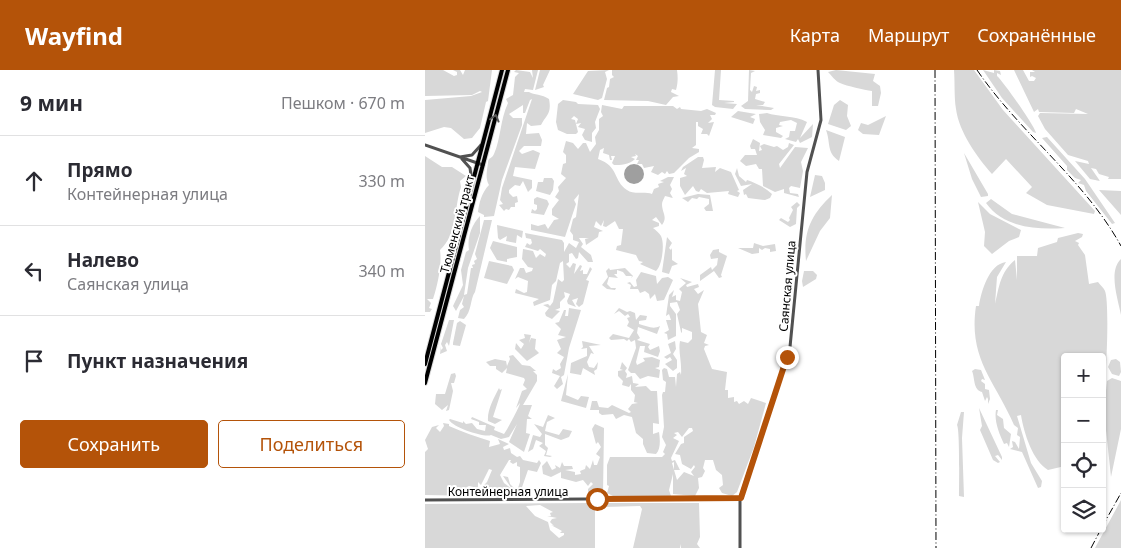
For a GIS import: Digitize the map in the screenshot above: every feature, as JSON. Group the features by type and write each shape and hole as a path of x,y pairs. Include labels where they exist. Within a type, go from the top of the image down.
{"main road":[{"name":"Тюменский тракт","path":"425,364 502,70"},
{"name":"Тюменский тракт","path":"425,383 508,70"}],"street":[{"name":"Саянская улица","path":"740,548 741,498 790,347 807,169 821,120 818,70"},
{"path":"459,157 472,155 482,144"},
{"path":"425,145 483,165"},
{"path":"459,157 470,168 471,183"},
{"name":"Контейнерная улица","path":"425,500 741,498"}],"shaded area":[{"path":"425,70 443,70 454,76 457,75 457,72 453,70 460,70 463,75 465,70 492,70 488,101 486,102 480,128 472,138 464,139 451,128 444,127 425,133 425,100 471,96 482,92 480,91 472,95 425,96"},
{"path":"516,70 530,72 533,78 532,70 538,70 533,90 525,89 524,92 544,96 549,99 549,111 541,125 531,126 527,123 526,134 539,133 542,140 541,146 524,146 519,151 522,154 533,150 540,153 535,169 515,167 513,176 532,180 532,188 528,192 523,181 520,186 515,185 509,190 509,193 513,197 517,196 518,202 515,203 515,207 504,211 499,205 503,204 500,200 502,188 532,99 525,113 523,113 523,105 509,114 513,118 522,118 522,125 502,180 494,216 484,217 484,215 478,212 481,198 489,185 487,177 488,161 493,156 496,148 508,103 506,99 513,95 515,77 519,73 514,72"},
{"path":"540,70 550,70 543,85 544,87 535,90"},
{"path":"609,70 605,72 607,79 602,98 598,100 573,94 588,71"},
{"path":"612,70 677,70 676,90 672,89 671,92 679,96 673,97 666,105 648,101 604,100 610,79 614,77"},
{"path":"715,70 721,70 719,100 734,101 724,103 737,104 733,109 712,105"},
{"path":"749,70 755,71 751,73 750,90 752,92 754,86 757,87 756,91 760,90 760,93 756,94 755,99 765,102 763,105 756,105 774,108 771,110 745,109 741,106 748,101"},
{"path":"836,70 875,74 873,81 880,86 881,93 878,106 872,106 872,91 851,87 838,82 828,72"},
{"path":"954,70 974,70 1003,110 1095,211 1094,214 1047,205 1026,193 1032,187 1006,159 992,174 975,152 958,118 955,104"},
{"path":"983,70 994,73 994,70 1000,71 1001,75 997,73 997,76 1019,104 1036,133 1002,98"},
{"path":"1014,70 1023,70 1029,81 1034,81 1036,78 1030,77 1030,72 1035,72 1032,70 1121,70 1121,179 1108,179 1109,177 1099,174 1096,169 1091,168 1100,181 1090,179 1075,161 1089,164 1088,161 1068,155 1045,129 1038,116 1040,113 1088,114 1076,109 1074,113 1039,112 1038,109 1034,112"},
{"path":"563,100 578,104 598,105 600,109 595,122 596,128 592,133 592,142 585,140 582,135 585,129 578,127 581,123 576,124 578,132 576,134 567,134 558,130 556,122 558,104","holes":["574,116 578,119 576,124 575,120 571,119"]},
{"path":"840,100 848,105 847,116 851,126 846,130 828,124 834,105"},
{"path":"602,105 622,109 624,106 673,106 677,109 680,107 681,109 701,111 707,109 716,113 715,115 710,115 712,119 708,123 714,122 709,136 701,134 703,129 696,122 696,145 692,148 699,149 699,152 689,158 674,173 669,174 667,171 665,174 662,172 658,175 651,172 654,166 644,168 642,164 637,164 639,160 636,160 638,156 635,154 636,156 631,157 635,159 630,162 614,165 612,163 615,156 611,156 612,160 610,160 609,155 603,153 604,148 600,150 598,159 605,162 613,170 623,186 630,191 652,194 654,189 659,187 658,184 664,182 660,181 668,177 674,177 670,185 672,189 670,193 673,198 665,196 662,203 665,217 664,222 662,225 656,217 652,220 659,223 659,226 653,228 661,236 662,240 661,260 656,271 640,264 643,262 639,261 636,255 616,250 617,246 621,245 623,229 619,229 615,221 606,227 603,226 604,220 601,226 596,221 594,227 603,231 599,232 598,237 586,245 585,239 589,238 579,238 583,244 581,247 591,255 593,262 588,262 579,252 576,259 572,253 569,254 569,262 566,264 570,268 573,263 576,264 574,274 580,265 582,266 580,271 583,270 583,274 587,274 590,267 592,269 586,280 589,281 583,304 579,307 576,304 578,298 572,300 576,307 568,304 567,301 570,294 564,292 565,297 560,302 560,308 555,310 560,311 552,319 546,316 545,313 549,308 543,305 548,304 550,306 553,302 558,279 562,282 564,280 563,261 560,263 556,281 552,285 550,300 534,306 533,302 539,299 515,293 516,289 524,293 527,292 528,281 518,277 515,279 520,268 524,268 526,273 532,271 533,268 528,267 522,259 523,249 533,251 536,258 540,254 545,257 546,254 540,249 538,251 525,247 527,243 530,245 532,243 531,239 526,238 525,233 562,240 564,252 569,243 576,248 579,242 573,240 573,235 570,231 573,219 576,217 579,194 574,200 576,204 565,237 531,230 531,224 538,226 545,224 548,229 554,220 559,219 552,215 552,209 559,200 555,197 559,191 558,187 566,178 561,174 563,164 566,163 566,155 563,152 566,141 573,143 578,149 583,143 586,143 590,152 596,144 595,137 599,130 599,119 603,116 601,112"},
{"path":"738,111 756,114 750,117 755,119 753,124 731,117"},
{"path":"767,113 797,118 807,122 800,138 813,124 812,137 800,143 798,139 796,142 785,139 789,137 790,131 795,131 797,123 791,120 780,122 779,125 783,126 776,128 776,132 783,136 781,138 763,135 765,130 760,122 759,114"},
{"path":"886,116 879,135 863,134 858,130 861,123 868,125"},
{"path":"826,130 845,137 839,161 830,151"},
{"path":"1047,137 1085,179 1115,223 1112,224 1086,191 1084,185 1078,183 1081,180 1075,178 1067,170 1067,166 1042,138"},
{"path":"753,139 760,143 759,151 762,150 760,146 764,144 777,146 783,150 788,147 789,143 794,145 779,164 780,168 795,147 808,148 801,162 803,171 800,188 791,186 789,188 790,193 798,194 799,197 784,193 784,189 775,192 763,186 762,169 759,169 756,164 746,166 740,161 745,155 757,155 755,149 751,149 750,146"},
{"path":"964,153 988,196 981,197 972,179"},
{"path":"425,156 442,167 452,167 466,176 460,181 461,187 452,229 440,250 439,274 433,299 427,299 431,303 429,308 432,309 430,312 425,312"},
{"path":"698,157 703,157 702,168 716,167 715,172 720,168 731,172 739,190 737,191 740,193 738,197 728,194 729,191 707,193 701,189 699,192 693,186 685,195 680,186 680,178 687,176 684,174 686,168 681,171 683,167"},
{"path":"634,164 641,167 644,174 641,181 634,184 627,181 624,174 627,167"},
{"path":"737,168 739,176 746,182 747,180 750,181 767,190 772,194 770,198 765,200 748,198 746,194 744,195 743,190 752,184 741,186 735,174"},
{"path":"815,175 822,176 825,190 810,197"},
{"path":"544,178 552,178 554,181 553,190 550,195 536,191 538,182 543,182"},
{"path":"1099,190 1121,191 1121,215"},
{"path":"698,194 710,195 713,211 706,211 704,208 709,204 709,199 692,198 688,202 682,198"},
{"path":"832,195 830,218 820,231 806,261 805,250 810,224"},
{"path":"537,197 547,200 549,204 544,215 531,213 532,209 535,211 537,209 534,199"},
{"path":"991,199 1012,214 1065,228 1032,228 1022,226 1002,218 993,211 986,203"},
{"path":"797,202 800,205 797,208 796,224 790,227 779,220 781,218 788,222 790,220 789,218 793,210 791,207"},
{"path":"978,202 990,214 1021,230 1019,237 1009,241 992,254 984,246 985,232"},
{"path":"480,216 480,233 468,268 464,295 467,294 472,265 475,264 474,261 477,259 475,254 484,220 492,220 470,309 464,319 458,318 460,310 464,307 462,304 464,296 456,311 453,306 463,285 461,270 466,252 469,250 470,232"},
{"path":"497,225 523,231 522,238 517,235 516,243 506,241 507,236 500,240 498,238"},
{"path":"1078,233 1083,234 1082,237 1075,241 1079,243 1078,245 1085,255 1089,284 1098,282 1104,290 1106,299 1107,348 1106,366 1106,353 1061,353 1061,467 1048,470 1043,466 1034,454 1027,438 1021,415 1017,416 1031,463 1042,481 1041,487 1038,488 1022,452 1010,449 1013,447 1012,441 1015,442 1019,449 1020,437 1017,435 1018,428 1014,425 979,355 975,325 976,306 979,306 984,286 995,268 1006,262 997,277 995,304 1003,275 1015,260 1017,280 1017,256 1037,256 1038,248 1057,242 1058,238"},
{"path":"667,237 672,243 669,248 671,250 672,248 672,260 678,264 672,266 669,274 662,272"},
{"path":"493,241 517,247 517,257 507,259 507,262 497,260 490,248"},
{"path":"754,243 763,246 775,244 776,251 770,252 770,249 765,248 762,250 759,248 759,253 752,254 738,248 753,248"},
{"path":"719,249 719,252 727,256 722,277 719,278 714,271 700,281 700,275 711,267 712,270 717,265 718,258 711,259 710,255 713,250"},
{"path":"1121,259 1121,315 1114,278 1117,264"},
{"path":"489,261 512,266 514,270 507,284 484,278"},
{"path":"609,268 610,270 625,268 633,276 631,278 632,276 626,276 623,272 617,270 617,274 614,274 618,278 609,277 607,284 611,288 616,288 615,290 607,289 602,285 608,277 606,271"},
{"path":"804,271 813,271 817,275 816,279 803,287 802,281"},
{"path":"641,272 656,276 657,284 662,278 668,277 673,280 664,300 657,301 655,294 650,299 649,294 645,291 640,293 638,289 630,289 631,285 627,283 630,282 634,287 637,286 636,280"},
{"path":"680,278 692,282 686,285 687,287 698,284 699,287 694,289 698,294 704,290 698,304 701,332 707,335 704,343 709,345 705,346 704,349 712,369 727,372 725,390 728,390 728,398 734,397 734,402 737,401 739,404 744,401 748,404 751,398 766,403 754,447 737,492 732,496 722,493 719,488 723,485 722,475 716,470 713,460 705,460 703,468 705,471 702,477 698,478 699,488 695,496 673,494 673,474 669,490 671,496 613,496 607,493 609,486 607,485 607,465 610,457 662,457 665,454 663,452 666,445 662,437 664,427 662,395 665,392 666,382 663,380 662,370 664,368 667,369 669,377 675,377 676,387 677,374 680,372 681,375 680,341 688,343 692,339 692,332 682,328 681,332 677,314 680,310 677,302 670,303 676,314 676,336 668,340 667,334 664,333 669,330 666,320 671,320 669,314 666,316 669,295 674,290 672,297 676,295 676,300 680,301 682,292 679,289 686,283","holes":["689,428 692,428 693,431 684,437 684,443 681,444 675,454 680,455 682,464 691,469 694,465 695,467 691,472 694,476 684,472 677,480 674,470 680,470 675,460 672,461 671,458 679,441 673,438 677,435 674,433 678,432 682,437"]},
{"path":"569,308 581,310 569,348 564,375 561,377 563,384 557,389 554,386 560,376 552,373 553,369 556,371 561,368 560,364 564,357 557,353 561,349 557,340 566,337 558,335 561,329 555,323 559,322 564,310 566,310 565,316 568,316"},
{"path":"619,308 635,313 636,320 640,315 647,316 646,320 639,321 639,324 652,328 660,326 657,334 638,327 637,333 640,338 637,340 650,344 648,347 650,350 659,346 660,351 658,357 644,352 645,346 640,346 636,362 637,365 645,361 643,358 652,357 660,360 659,367 655,368 660,370 659,378 648,376 640,379 635,373 631,373 628,370 636,348 635,340 631,342 629,339 627,341 624,339 611,340 609,338 613,334 629,338 634,330 627,326 629,322 627,318 630,317 628,314 625,316 619,311 614,314"},
{"path":"449,320 454,320 449,346 447,342 445,345 447,351 440,354 441,346 441,350 443,348 441,344"},
{"path":"460,321 466,325 460,346 453,345 457,323"},
{"path":"524,334 531,335 529,343 531,338 536,339 535,349 539,353 527,361 515,349 516,343 521,349 524,344 519,340 525,338"},
{"path":"582,341 601,345 589,346 594,354 591,353 587,362 589,367 594,368 598,362 597,369 594,371 595,375 583,368 581,375 570,373 571,363 587,356 587,348 581,349 583,347"},
{"path":"675,341 676,349 673,354 677,360 677,368 673,371 665,364 672,360 670,357 667,359 664,357 671,353 668,344"},
{"path":"513,355 522,365 530,366 536,371 533,371 537,375 537,381 523,405 532,405 528,416 532,419 527,419 526,433 530,434 524,452 509,442 517,424 509,437 501,439 491,435 470,432 449,420 463,423 463,421 466,424 472,423 477,429 485,431 486,425 479,425 479,422 471,419 472,417 495,427 494,430 504,434 520,403 516,408 522,391 527,389 523,385 525,380 524,378 506,373 507,368 502,373 496,369 496,366 490,366 486,362 495,359 506,361 507,366 510,359 509,356"},
{"path":"1116,359 1120,362 1121,372 1119,376 1112,374 1108,367 1111,360"},
{"path":"622,362 627,368 625,371 627,374 626,378 632,376 633,383 639,384 635,387 646,386 651,391 657,391 659,424 653,423 653,434 659,432 660,441 656,454 647,453 643,439 636,433 632,417 624,415 616,419 613,414 602,415 599,413 599,410 590,410 592,401 597,401 599,407 608,408 612,405 629,413 631,412 628,409 632,404 638,403 634,402 635,395 631,390 631,384 629,387 622,385 623,381 618,376 618,371 623,370 620,369"},
{"path":"975,369 981,370 985,380 982,379 981,381 985,384 985,389 989,390 990,399 988,404 987,397 985,401 982,392 977,389 972,371"},
{"path":"455,373 454,383 451,383 453,391 449,410 446,411 448,405 442,410 435,404 436,394 445,394 451,374"},
{"path":"568,374 566,395 578,400 581,396 589,397 586,408 561,401"},
{"path":"1112,378 1121,381 1121,429 1111,477 1106,430 1106,391 1107,381"},
{"path":"499,388 500,390 502,389 493,417 502,420 495,424 488,421 488,417 491,404"},
{"path":"979,408 1002,457 1002,460 998,455 995,456 1000,462 998,463 993,460 980,430 982,426"},
{"path":"996,410 998,410 997,415 1003,419 1004,428 1011,434 1009,447 1007,443 1004,444 999,431"},
{"path":"961,412 964,412 962,438 964,497 959,496 957,425"},
{"path":"548,415 555,418 547,422 545,431 559,435 563,429 572,431 569,437 561,440 545,434 545,445 548,448 546,455 552,456 550,457 544,456 546,451 539,446 543,443 536,440 533,449 528,452 533,435 540,437 542,434 534,424 543,427"},
{"path":"443,423 449,424 449,426 490,441 489,447 500,444 498,439 509,444 503,447 504,450 510,448 511,453 517,457 520,456 523,460 537,463 539,460 541,463 537,472 528,470 521,490 530,496 499,498 482,495 482,487 487,482 492,470 489,469 481,485 478,482 478,488 467,487 468,489 479,490 480,496 425,495 425,452 428,449 425,440 432,427 439,425 436,428 440,432 444,426","holes":["509,460 511,460 510,462 513,464 517,462 517,466 520,467 520,482 517,491 510,484 508,477 503,476 512,489 504,483 500,475"]},
{"path":"595,424 604,428 603,494 588,495 588,489 593,484 591,482 588,486 583,480 576,482 561,478 561,472 551,477 543,474 542,466 547,461 552,470 556,468 555,465 560,468 562,462 564,466 572,466 573,469 565,470 575,472 575,475 581,474 580,471 585,469 586,465 590,469 593,460 594,465 597,465 600,457 596,454 601,447 598,442 596,444 592,429"},
{"path":"1121,500 1121,548 1095,548 1103,533 1106,533 1106,528"},
{"path":"595,503 595,548 425,548 425,504","holes":["540,505 553,512 550,513 551,516 547,516 557,518 552,519 550,522 554,526 551,525 562,531 560,533 564,533 559,538 550,530 548,522 535,516 526,506"]},
{"path":"603,503 699,503 700,537 697,544 700,548 681,548 681,544 680,548 633,548 642,509 640,506 604,507"}],"railway":[{"path":"935,70 936,548"},
{"path":"977,70 1012,115 1071,177 1106,222 1121,246"},
{"path":"1106,520 1121,493"},
{"path":"1091,548 1099,533"}],"route":[{"path":"597,499 741,498 787,357"}]}
